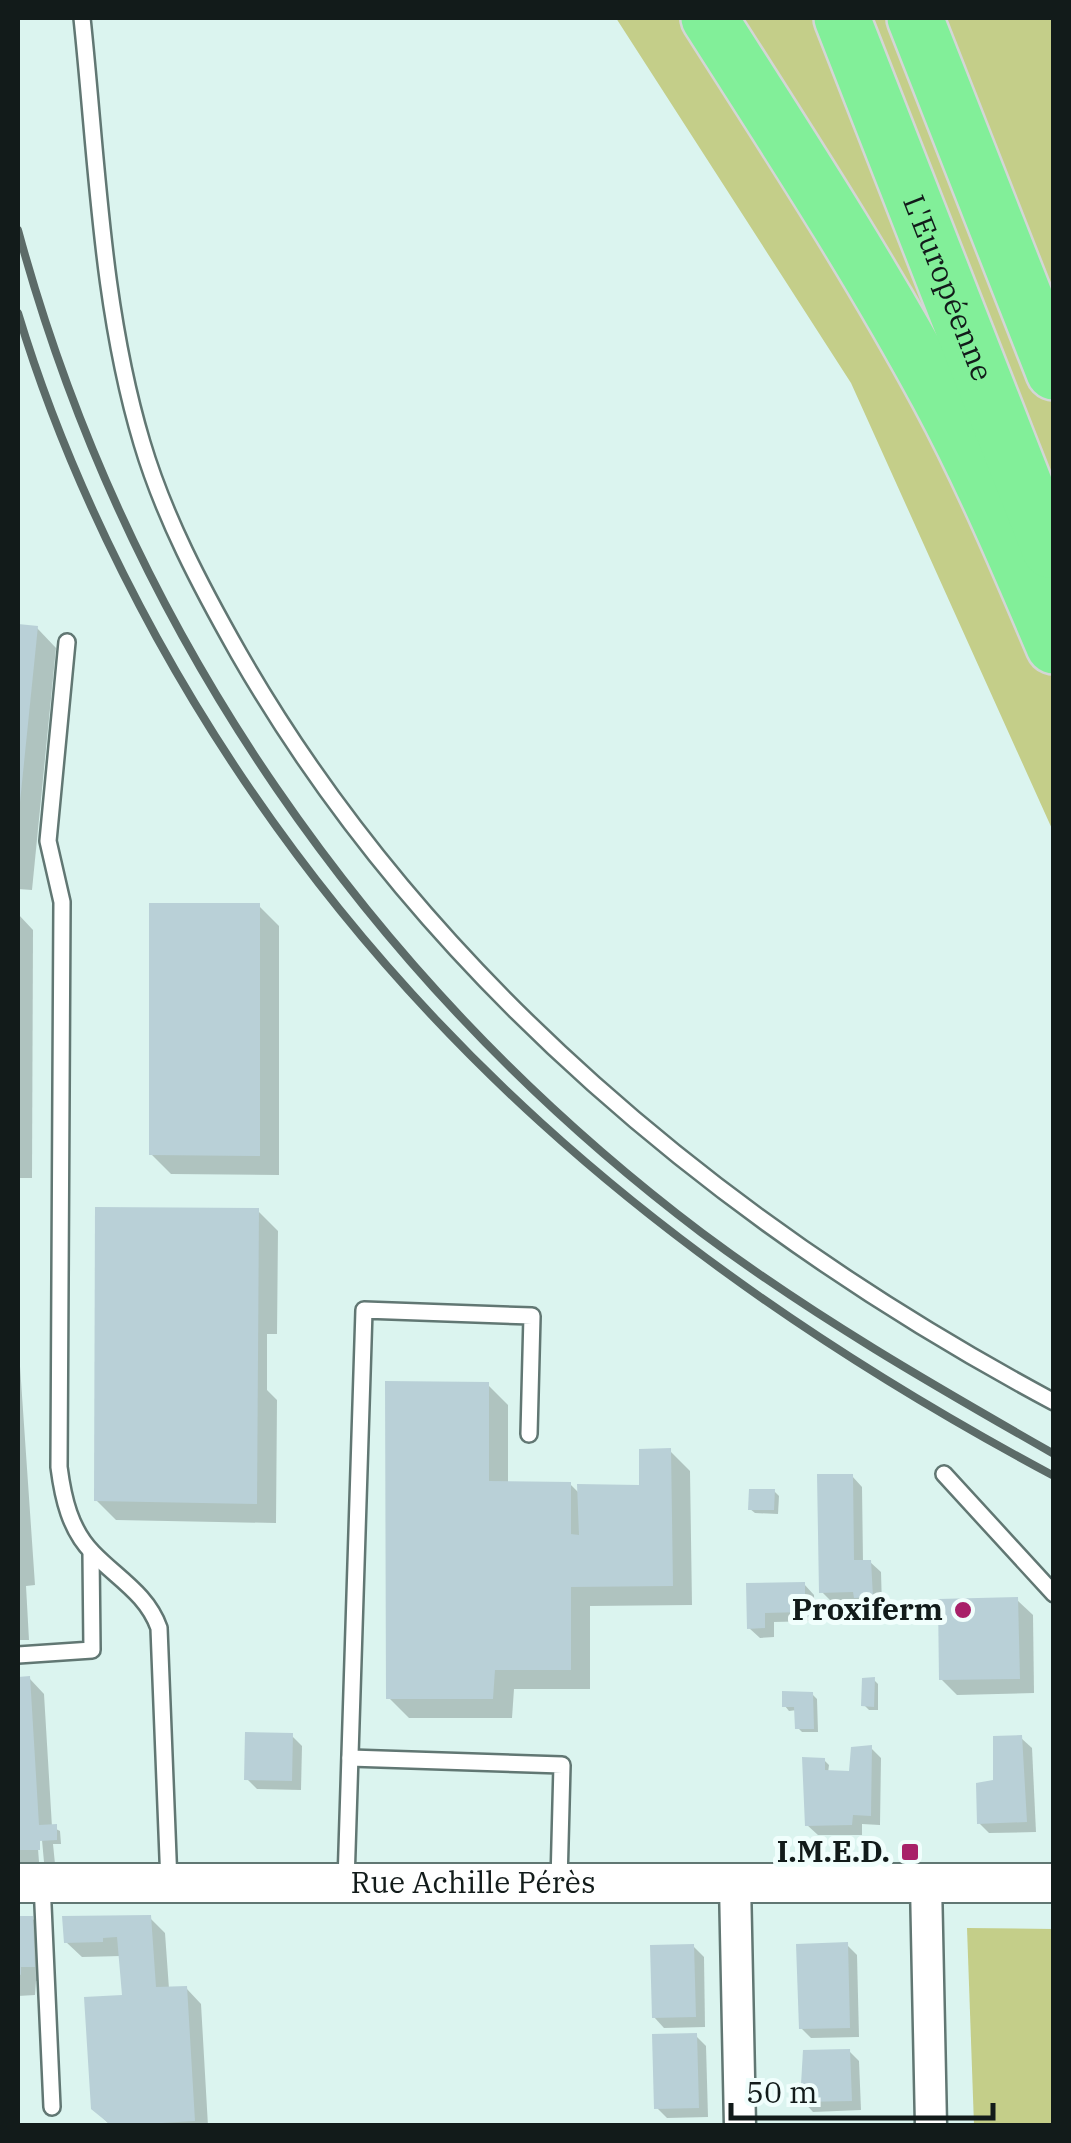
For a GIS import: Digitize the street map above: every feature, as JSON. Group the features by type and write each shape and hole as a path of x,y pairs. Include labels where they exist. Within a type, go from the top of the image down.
{"highway":[{"path":"709,18 812,180 940,398 1054,646"},
{"name":"L'Européenne","path":"842,18 1054,559"},
{"path":"915,18 1054,372"}],"street":[{"name":"Rue Achille Pérès","path":"30,1883 1054,1883"},
{"path":"735,1883 740,2126"},
{"path":"926,1883 932,2126"}],"lane":[{"path":"82,18 111,302 127,390 142,444 171,523 212,604 256,684 311,768 375,853 460,952 613,1100 715,1185 842,1278 943,1341 1054,1402"},
{"path":"66,642 48,841 62,902 59,1467 72,1522 91,1552 146,1603 159,1628 168,1883"},
{"path":"346,1882 364,1310 532,1316 528,1434"},
{"path":"944,1474 1054,1594"},
{"path":"18,1654 92,1650 91,1552"},
{"path":"350,1758 562,1765 559,1882"},
{"path":"30,1883 52,2107"}],"green space":[{"path":"616,18 1053,18 1053,831 851,383"},
{"path":"967,1928 1053,1929 1053,2125 974,2125"}],"building":[{"path":"18,624 38,626 20,802 18,802"},
{"path":"149,903 260,903 260,1156 149,1155"},
{"path":"95,1207 259,1208 257,1504 94,1501"},
{"path":"385,1381 489,1382 489,1481 571,1482 571,1534 579,1535 577,1484 639,1485 639,1449 671,1448 673,1586 571,1587 571,1670 495,1670 493,1699 386,1699"},
{"path":"817,1474 853,1474 854,1560 871,1560 873,1597 854,1598 853,1592 819,1593"},
{"path":"749,1489 775,1489 774,1510 748,1510"},
{"path":"805,1582 805,1612 765,1613 765,1628 747,1629 746,1583"},
{"path":"1018,1597 1020,1679 939,1680 938,1599"},
{"path":"30,1676 39,1825 57,1824 57,1840 40,1841 40,1850 18,1850 18,1677"},
{"path":"875,1677 874,1707 861,1706 862,1678"},
{"path":"782,1691 813,1692 814,1729 795,1729 794,1707 782,1707"},
{"path":"245,1732 293,1733 292,1781 244,1780"},
{"path":"1022,1735 1027,1822 977,1824 976,1783 993,1780 993,1736"},
{"path":"872,1745 871,1816 853,1815 852,1825 805,1826 802,1757 825,1758 825,1770 849,1771 851,1747"},
{"path":"151,1915 156,1987 187,1986 195,2121 112,2126 91,2109 84,1997 122,1995 117,1937 103,1938 103,1942 64,1943 62,1916"},
{"path":"18,1916 33,1916 35,1967 21,1967 21,1975 18,1974"},
{"path":"848,1942 850,2028 799,2029 796,1944"},
{"path":"694,1944 696,2017 652,2018 650,1945"},
{"path":"697,2033 699,2108 654,2109 652,2034"},
{"path":"850,2049 852,2101 800,2102 803,2050"}],"railway":[{"path":"18,230 65,378 124,521 195,658 276,788 368,911 470,1027 582,1134 702,1233 830,1321 1054,1454"},
{"path":"18,313 79,479 157,638 240,775 332,901 433,1017 542,1123 659,1222 783,1313 915,1397 1054,1476"}],"place":[{"name":"Proxiferm","path":"963,1610"},
{"name":"I.M.E.D.","path":"910,1852"}]}
